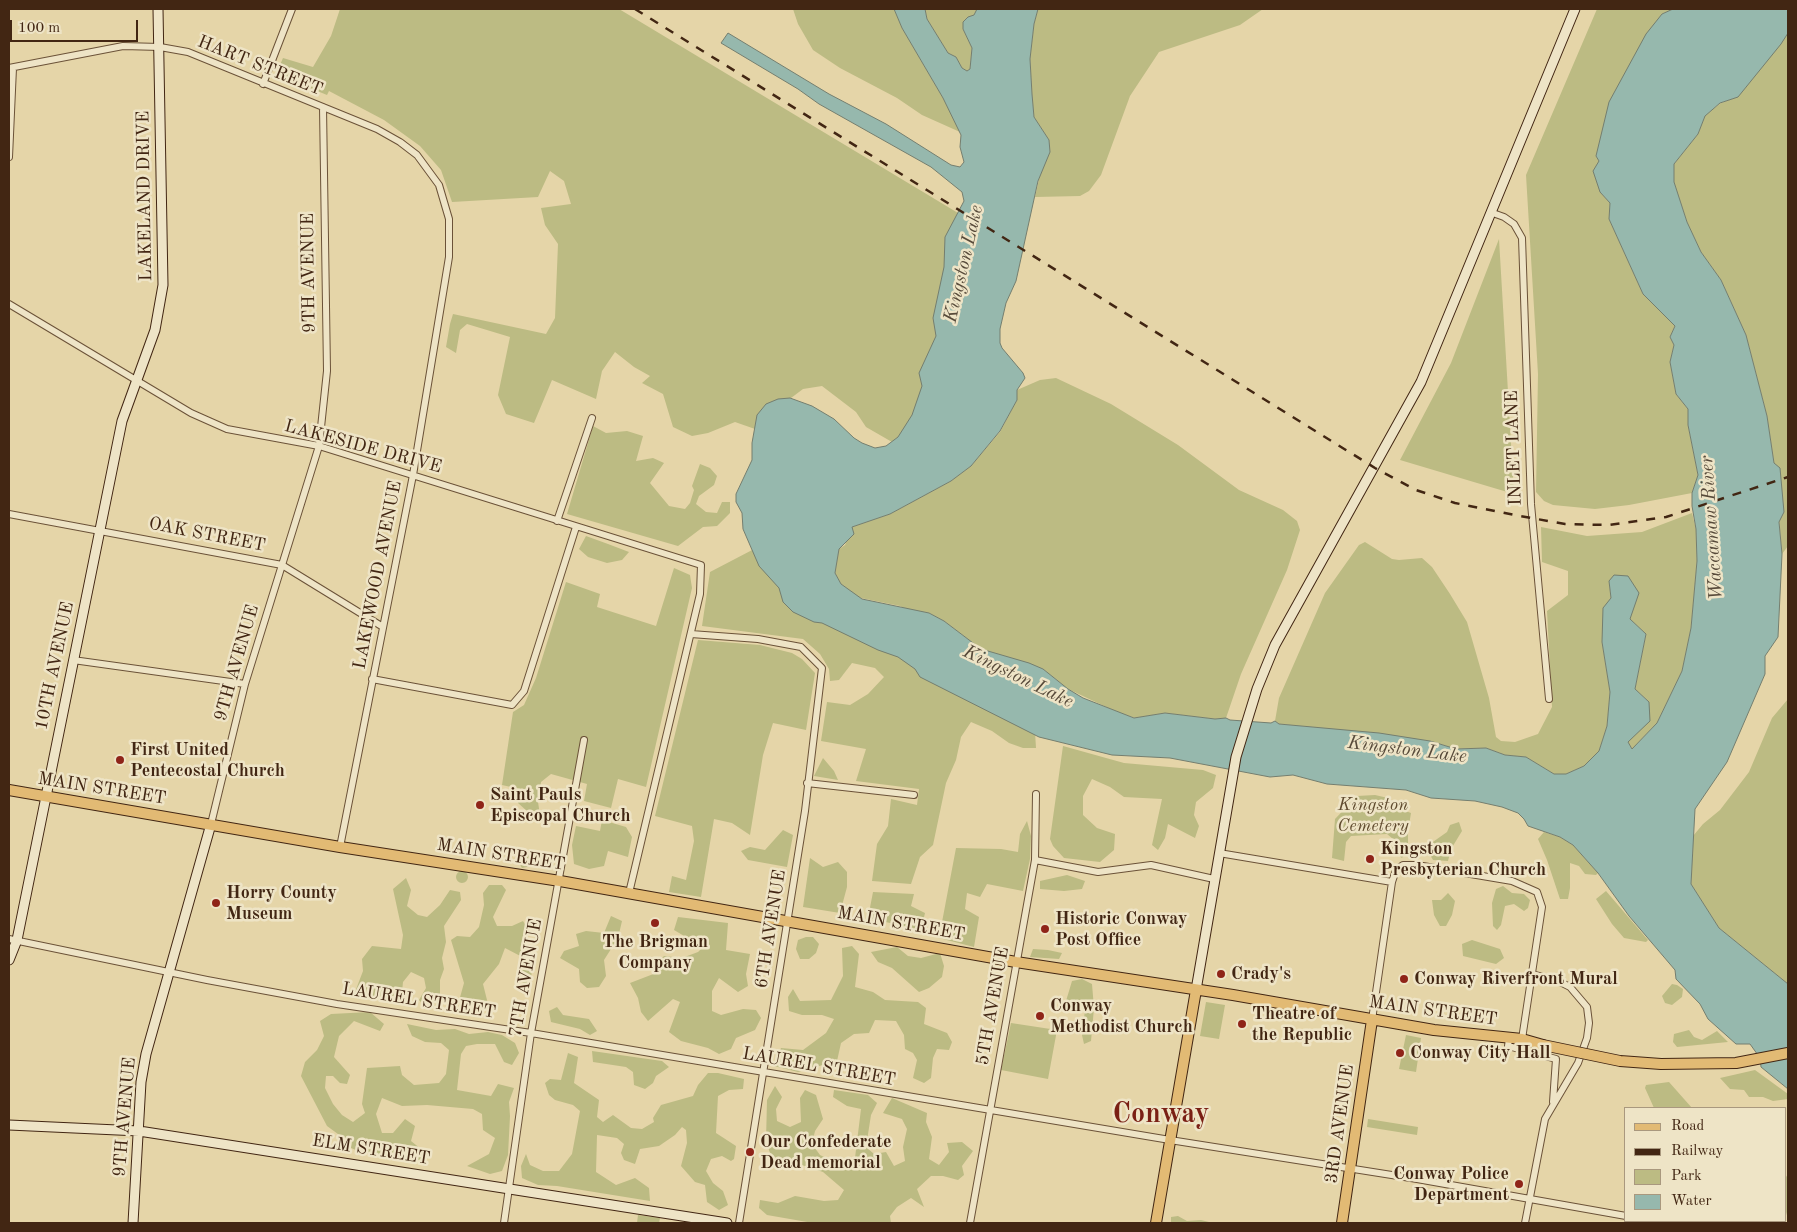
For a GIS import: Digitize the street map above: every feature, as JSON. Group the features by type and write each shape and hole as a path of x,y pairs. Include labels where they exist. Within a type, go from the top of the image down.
{"main road":[{"name":"MAIN STREET","path":"9,790 560,881 1016,962 1372,1020 1522,1039 1620,1061 1661,1064 1736,1064 1788,1053"},
{"path":"1156,1223 1196,990"},
{"name":"3RD AVENUE","path":"1342,1223 1372,1020"}],"street":[{"name":"LAKELAND DRIVE","path":"137,379 155,330 163,285 158,9"},
{"path":"263,84 292,9"},
{"path":"1196,990 1236,757 1257,690 1284,628 1421,382 1575,9"},
{"name":"HART STREET","path":"11,68 123,46 160,47 188,52 263,84 377,128 400,142 417,155 439,186 450,219"},
{"path":"9,157 11,68"},
{"name":"9TH AVENUE","path":"133,1223 141,1082 146,1054 211,824 246,684 319,446 327,371 322,107"},
{"name":"INLET LANE","path":"1490,212 1504,217 1514,224 1522,238 1531,504 1548,699"},
{"name":"LAKEWOOD AVENUE","path":"340,846 413,475 450,256 450,219"},
{"name":"LAKESIDE DRIVE","path":"9,304 191,413 227,429 319,446 701,565 700,594 690,634"},
{"name":"10TH AVENUE","path":"9,960 45,796 122,421 137,379"},
{"path":"557,521 592,418"},
{"name":"OAK STREET","path":"9,514 282,565 383,627"},
{"path":"372,679 512,705 524,692 576,527"},
{"path":"629,893 690,634"},
{"name":"6TH AVENUE","path":"690,634 758,639 801,647 822,668 805,811 739,1223"},
{"path":"73,660 246,684"},
{"name":"7TH AVENUE","path":"504,1223 531,1033 584,740"},
{"path":"807,783 914,795"},
{"name":"5TH AVENUE","path":"970,1223 1035,860 1036,794"},
{"path":"1219,852 1392,882 1396,870 1403,866 1417,865 1512,881 1537,892 1542,907 1522,1039"},
{"path":"1035,860 1098,872 1151,866 1214,879"},
{"name":"3RD AVENUE","path":"1372,1020 1392,882"},
{"name":"LAUREL STREET","path":"13,939 337,1004 531,1033 989,1111 1417,1179 1624,1216"},
{"path":"1524,1223 1545,1119 1553,1102 1578,1063 1587,1038 1588,1015 1587,1007 1570,987 1558,981 1532,974"},
{"path":"1509,1038 1508,1046 1556,1059 1553,1102"},
{"name":"ELM STREET","path":"9,1125 139,1131 727,1223"}],"green space":[{"path":"340,9 619,9 963,216 953,274 912,426 892,442 866,427 856,412 822,386 803,389 779,407 755,429 735,422 708,433 692,436 673,427 663,394 642,383 650,376 634,367 615,352 602,371 596,399 552,380 534,423 506,414 498,395 510,337 467,324 460,330 456,353 446,347 450,324 453,314 546,334 555,318 558,244 545,225 541,208 571,204 564,181 550,171 538,197 452,202 441,170 420,146 384,120 329,91 327,95 276,74 283,58 313,67 331,36"},
{"path":"793,9 894,9 902,28 943,98 960,132 922,115 897,98 840,68 813,50 798,24"},
{"path":"925,9 978,10 963,29 972,48 970,69 967,71 962,68 956,57 948,53 927,19"},
{"path":"1038,9 1263,9 1240,25 1159,52 1130,96 1101,175 1089,191 1080,196 1035,197 1042,166 1050,152 1049,140 1034,117 1032,94 1030,59 1034,24"},
{"path":"1597,9 1673,9 1662,14 1596,156 1599,161 1600,192 1610,203 1609,219 1643,294 1675,326 1670,337 1674,345 1670,362 1676,394 1688,409 1688,425 1698,475 1692,493 1629,505 1595,509 1553,505 1544,501 1536,492 1538,374 1526,175"},
{"path":"1788,33 1788,546 1782,554 1774,463 1767,416 1746,335 1721,280 1701,252 1687,222 1674,183 1674,164 1698,134 1704,116 1721,103 1738,96"},
{"path":"1499,239 1514,494 1400,460 1451,363"},
{"path":"1056,378 1111,404 1178,445 1239,490 1283,510 1297,521 1300,530 1287,570 1241,674 1226,718 1215,719 1165,713 1135,718 1119,713 1068,689 1043,669 981,649 944,621 929,613 909,611 900,606 856,597 841,584 835,573 839,549 845,545 852,527 890,514 951,481 971,466 1000,432 1017,400 1017,390 1040,380"},
{"path":"593,426 606,433 627,431 643,436 636,461 653,458 664,463 650,483 669,506 685,509 690,503 694,490 692,486 700,464 710,468 717,476 714,485 699,496 696,504 706,512 717,513 722,502 730,502 730,513 717,526 703,527 678,546 567,514"},
{"path":"1692,513 1696,529 1697,561 1691,628 1682,671 1657,723 1632,749 1628,742 1649,702 1635,689 1646,634 1630,619 1609,581 1611,598 1602,642 1610,692 1607,726 1599,751 1584,766 1566,774 1554,774 1526,757 1505,755 1486,748 1456,749 1430,741 1279,724 1275,721 1279,698 1325,593 1359,545 1365,542 1392,559 1422,558 1432,567 1467,622 1489,698 1496,737 1501,741 1515,742 1538,734 1552,707 1547,611 1568,595 1568,571 1542,562 1541,527 1587,536 1642,532"},
{"path":"586,536 629,552 622,560 607,563 588,557 579,549"},
{"path":"756,548 1035,732 1036,748 1023,748 1009,743 992,731 971,722 961,737 956,760 946,783 933,845 920,857 911,884 872,881 877,844 888,826 891,799 917,805 919,789 856,781 866,749 821,741 827,702 850,705 868,694 884,677 875,668 852,663 839,680 830,681 829,669 820,654 803,639 702,626 710,572"},
{"path":"674,568 690,575 692,588 646,787 618,779 611,808 584,801 587,784 551,774 541,782 538,802 540,815 528,812 518,803 520,789 502,785 513,712 524,705 536,678 566,582 600,594 597,607 656,626"},
{"path":"698,640 760,645 792,653 802,659 815,673 806,730 773,723 763,755 750,835 732,823 714,819 701,897 669,892 672,876 686,880 694,841 692,826 655,816"},
{"path":"1788,699 1788,984 1719,928 1691,884 1693,836 1703,824 1720,810 1749,772 1772,718"},
{"path":"1063,746 1124,763 1203,770 1216,775 1213,788 1196,802 1194,815 1199,826 1195,838 1168,824 1165,838 1158,850 1152,845 1162,799 1124,797 1110,787 1092,779 1083,796 1083,815 1097,828 1115,834 1114,850 1100,862 1064,858 1053,846 1050,839"},
{"path":"823,758 834,771 838,780 814,776"},
{"name":"Kingston Cemetery","path":"1375,795 1388,798 1392,806 1411,813 1408,848 1402,858 1392,849 1393,839 1387,834 1351,836 1346,842 1344,861 1332,858 1335,819 1357,796"},
{"path":"602,820 626,827 632,837 628,857 608,851 604,866 589,869 574,864 572,845 576,826 600,831"},
{"path":"1027,821 1031,836 1030,859 1023,891 987,884 980,897 967,893 965,909 979,917 974,947 939,938 956,848 1001,849 1018,852 1020,834"},
{"path":"1459,822 1462,831 1451,849 1448,861 1433,860 1429,853 1430,844 1447,832 1450,825"},
{"path":"783,830 793,835 787,867 748,860 741,851 750,847 765,850"},
{"path":"1544,832 1560,837 1573,845 1598,873 1596,875 1585,874 1579,866 1570,863 1568,899 1560,899 1538,839"},
{"path":"531,849 537,856 532,866 522,868 518,862 523,851"},
{"path":"810,858 823,867 838,862 847,872 847,887 840,913 803,907"},
{"path":"462,871 468,877 462,883 456,877"},
{"path":"1067,875 1085,881 1082,889 1064,891 1040,889 1040,881"},
{"path":"406,878 411,890 407,906 418,915 427,917 440,905 450,890 460,892 461,900 444,926 446,942 442,958 444,969 440,980 440,995 435,1003 425,1006 419,1000 426,988 424,978 411,972 403,982 402,992 396,996 367,997 355,992 363,971 362,959 372,946 401,949 403,935 393,889"},
{"path":"489,885 502,885 506,890 493,917 497,926 512,926 523,921 527,928 526,946 533,955 528,960 505,948 499,964 483,984 488,1004 477,1010 465,1009 459,1001 464,983 451,940 457,936 470,937 479,927 484,905 483,893"},
{"path":"1503,886 1512,893 1524,894 1530,900 1528,908 1524,911 1514,904 1505,906 1501,925 1497,930 1493,926 1492,903 1496,889"},
{"path":"1606,891 1648,940 1646,942 1624,938 1612,924 1596,899"},
{"path":"873,892 914,894 911,906 925,913 921,930 868,918"},
{"path":"1448,893 1455,901 1452,915 1446,926 1440,926 1434,915 1432,900 1441,900"},
{"path":"611,916 622,921 618,938 604,960 606,976 599,987 587,988 580,982 579,969 560,958 564,951 579,946 576,934 586,931 604,933"},
{"path":"678,917 728,923 726,950 750,954 746,974 748,986 738,992 719,978 712,991 712,1011 721,1015 743,1009 756,1010 761,1018 755,1030 736,1038 731,1049 719,1054 708,1048 681,1041 669,1032 680,1002 673,999 648,1021 641,1012 638,998 630,983 656,973 656,964 664,956 682,958 698,952 703,947 674,930"},
{"path":"813,937 819,944 816,953 809,959 800,959 796,949 798,940"},
{"path":"1472,940 1500,949 1504,958 1496,964 1463,956 1462,944"},
{"path":"852,946 859,954 855,987 873,992 885,1000 918,1002 926,1008 924,1024 947,1033 952,1042 949,1050 937,1049 933,1058 931,1078 924,1083 913,1078 917,1060 913,1053 905,1049 904,1035 896,1021 875,1020 869,1033 854,1034 841,1043 837,1061 798,1072 774,1066 781,1048 803,1050 826,1033 834,1019 822,1015 802,1015 789,1011 788,997 793,989 800,1001 831,1000 843,976 842,948"},
{"path":"897,947 908,956 921,958 940,953 944,966 942,977 929,988 919,992 892,968 878,962 871,952"},
{"path":"1033,949 1062,953 1059,959 1030,957"},
{"path":"531,968 532,981 524,987 519,971"},
{"path":"1082,979 1092,984 1094,1008 1091,1041 1084,1044 1082,1035 1085,1010 1066,1001 1072,981"},
{"path":"1672,984 1683,989 1682,997 1672,1005 1665,1003 1662,996"},
{"path":"1206,1002 1225,1005 1219,1039 1200,1036"},
{"path":"557,1007 563,1015 589,1019 597,1031 590,1035 580,1029 551,1022 549,1011"},
{"path":"370,1012 384,1024 380,1031 354,1021 339,1036 334,1057 350,1075 347,1084 340,1083 333,1076 326,1076 325,1088 333,1104 342,1115 353,1122 365,1113 362,1104 367,1068 400,1066 402,1075 414,1085 439,1083 446,1074 449,1050 441,1043 425,1042 412,1036 407,1024 436,1030 455,1029 469,1034 488,1032 502,1035 515,1043 519,1053 512,1065 504,1062 495,1044 466,1046 461,1054 457,1090 491,1096 498,1084 514,1088 509,1102 508,1155 502,1171 490,1174 467,1166 489,1154 495,1138 483,1130 482,1114 473,1109 427,1105 402,1106 382,1098 376,1114 382,1133 393,1133 405,1119 415,1126 411,1141 426,1153 419,1161 399,1154 388,1158 361,1152 346,1146 342,1137 327,1126 301,1076 305,1062 317,1050 324,1036 320,1021 331,1014"},
{"path":"1011,1023 1057,1030 1048,1079 1001,1070"},
{"path":"1689,1030 1694,1037 1702,1040 1717,1031 1728,1042 1677,1047 1673,1042 1674,1034"},
{"path":"1406,1035 1421,1038 1416,1072 1399,1069"},
{"path":"592,1051 662,1061 669,1067 656,1076 653,1083 645,1089 634,1085 633,1072 626,1067 593,1062"},
{"path":"568,1053 578,1057 574,1083 599,1100 597,1117 603,1122 613,1115 631,1128 642,1129 654,1122 653,1118 661,1105 693,1096 698,1085 708,1073 718,1073 744,1079 743,1089 729,1090 718,1096 716,1133 736,1146 734,1159 731,1161 722,1156 711,1159 706,1171 713,1183 723,1191 728,1205 719,1210 707,1202 705,1185 695,1182 681,1166 687,1143 686,1130 682,1127 675,1135 659,1146 640,1149 635,1164 624,1160 621,1153 624,1144 617,1138 597,1135 596,1172 616,1185 635,1178 649,1188 650,1201 557,1186 538,1185 522,1178 521,1166 526,1154 530,1165 543,1171 559,1171 572,1154 580,1111 573,1105 555,1100 549,1095 545,1083 550,1079 561,1080"},
{"path":"1755,1070 1788,1094 1788,1099 1773,1101 1763,1097 1749,1097 1744,1090 1730,1089 1720,1078"},
{"path":"1669,1082 1691,1107 1654,1107 1645,1088 1646,1085"},
{"path":"775,1086 782,1097 776,1109 777,1121 790,1127 801,1122 800,1098 805,1090 816,1095 823,1119 815,1131 812,1144 820,1155 838,1164 854,1166 861,1109 847,1106 833,1097 834,1090 868,1095 877,1103 871,1115 866,1147 874,1154 886,1152 894,1166 905,1161 903,1147 907,1129 902,1119 883,1113 892,1098 927,1113 926,1122 932,1137 929,1159 939,1165 949,1152 947,1143 962,1142 973,1151 962,1166 964,1175 958,1180 943,1176 931,1176 917,1189 924,1207 911,1198 897,1207 890,1216 891,1223 813,1223 767,1215 759,1208 760,1200 778,1203 795,1196 824,1201 838,1200 844,1190 823,1172 802,1165 782,1164 770,1153 766,1141 767,1100"},
{"path":"1368,1119 1418,1127 1417,1135 1367,1127"},
{"path":"1788,1174 1788,1219 1787,1216"},
{"path":"638,1215 660,1218 659,1223 637,1223"},
{"path":"1178,1216 1187,1221 1201,1220 1213,1223 1171,1223 1171,1217"}],"water":[{"path":"894,9 925,9 927,19 948,53 956,57 962,68 967,71 970,69 972,48 963,29 963,22 968,17 974,15 977,9 1038,9 1034,24 1030,59 1032,94 1034,117 1049,140 1050,152 1038,181 1016,281 1006,303 1000,329 1002,348 1025,378 1017,390 1017,400 1000,431 971,466 951,481 890,514 852,527 854,534 839,549 835,573 841,584 862,599 929,613 944,621 981,649 1043,669 1068,689 1083,698 1134,718 1165,713 1215,719 1226,718 1230,720 1271,723 1275,721 1279,724 1379,733 1430,741 1456,749 1486,748 1505,755 1526,757 1554,774 1566,774 1584,766 1599,751 1607,726 1610,692 1602,642 1603,608 1611,598 1609,581 1614,575 1628,576 1639,593 1630,619 1646,634 1635,689 1649,702 1650,721 1628,742 1632,749 1657,723 1682,671 1691,628 1697,561 1692,493 1698,475 1688,425 1688,409 1676,394 1670,362 1674,345 1670,337 1675,326 1643,294 1609,219 1610,203 1600,192 1593,171 1599,161 1596,156 1609,102 1646,34 1662,14 1673,9 1788,9 1788,33 1781,44 1738,97 1720,103 1705,116 1698,134 1674,164 1674,182 1687,222 1701,252 1721,280 1746,335 1767,416 1774,463 1780,468 1784,512 1779,522 1782,554 1778,637 1765,656 1765,674 1727,762 1695,809 1691,884 1719,928 1788,984 1788,1089 1761,1067 1760,1058 1750,1044 1736,1044 1708,1019 1700,1004 1676,979 1675,970 1629,916 1598,873 1573,845 1560,837 1528,826 1518,813 1475,801 1431,798 1406,790 1327,784 1293,775 1270,777 1170,758 1112,755 1039,737 920,677 915,669 898,657 793,612 783,602 779,588 759,566 743,529 742,513 736,502 736,494 752,460 752,443 757,415 766,404 778,399 790,398 812,406 834,419 854,438 875,448 886,446 898,437 912,415 922,386 919,373 936,336 933,318 944,267 945,237 964,201 962,192 931,167 819,104 798,89 721,43 728,33 829,94 886,124 951,165 960,167 964,162 960,147 961,135 943,98 902,28"}],"railway":[{"path":"635,9 1375,468 1416,490 1455,503 1520,516 1565,524 1608,525 1666,517 1788,477"}],"place":[{"name":"First United Pentecostal Church","path":"120,760"},
{"name":"Saint Pauls Episcopal Church","path":"480,805"},
{"name":"Kingston Presbyterian Church","path":"1370,859"},
{"name":"Horry County Museum","path":"216,903"},
{"name":"The Brigman Company","path":"655,923"},
{"name":"Historic Conway Post Office","path":"1045,929"},
{"name":"Crady's","path":"1221,974"},
{"name":"Conway Riverfront Mural","path":"1404,979"},
{"name":"Conway Methodist Church","path":"1040,1016"},
{"name":"Theatre of the Republic","path":"1242,1024"},
{"name":"Conway City Hall","path":"1400,1053"},
{"name":"Our Confederate Dead memorial","path":"750,1152"},
{"name":"Conway Police Department","path":"1519,1184"}],"district":[{"name":"Conway","path":"1161,1115"}],"water label":[{"name":"Kingston Lake","path":"964,264"},
{"name":"Waccamaw River","path":"1712,528"},
{"name":"Kingston Lake","path":"1018,677"},
{"name":"Kingston Lake","path":"1407,750"}]}
